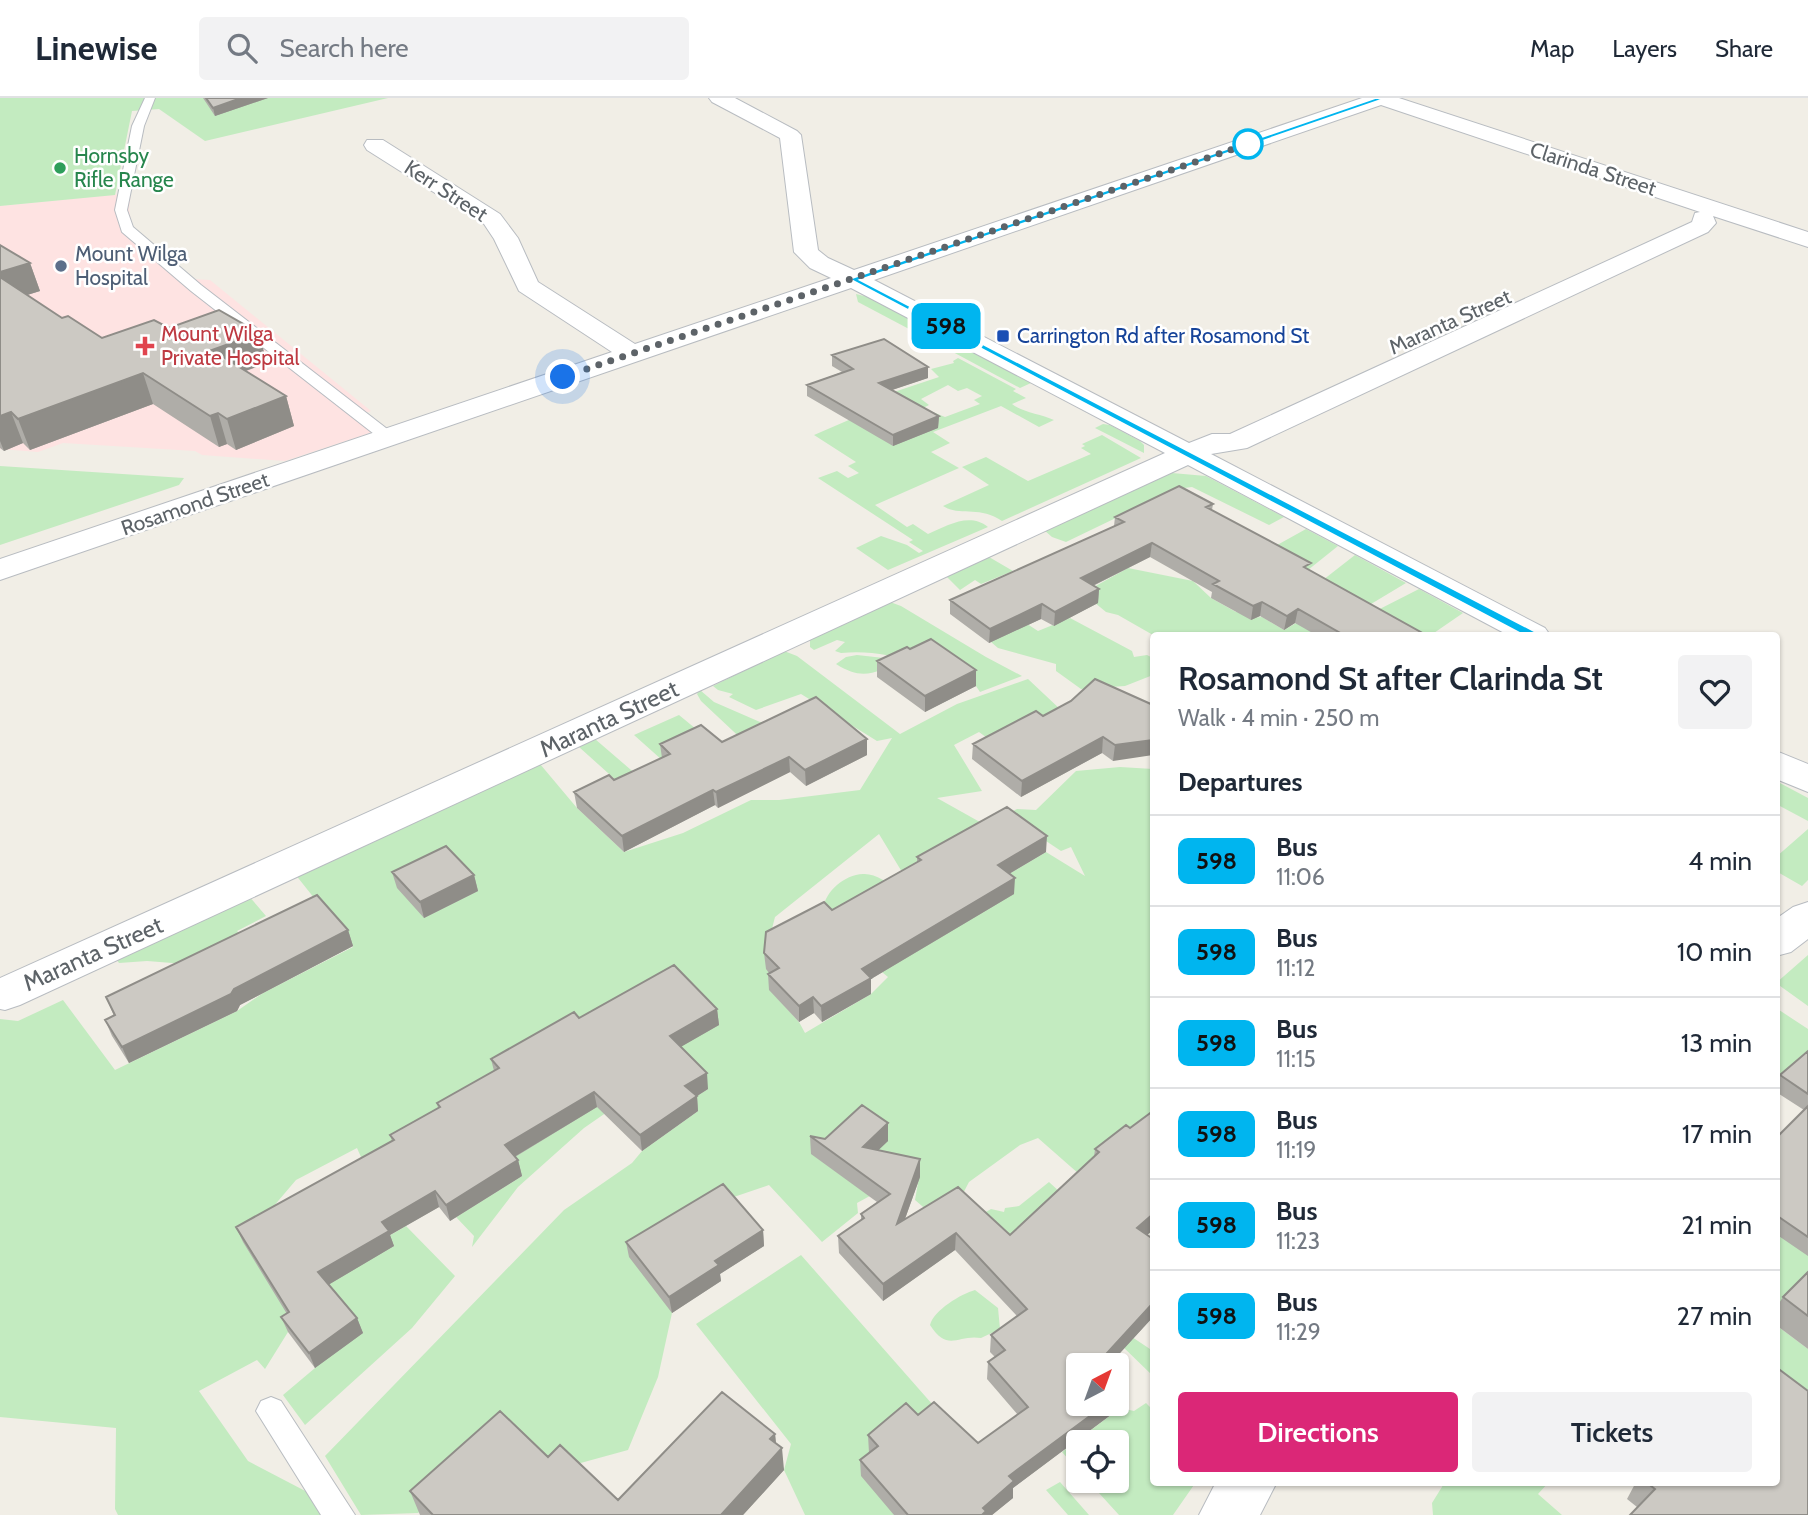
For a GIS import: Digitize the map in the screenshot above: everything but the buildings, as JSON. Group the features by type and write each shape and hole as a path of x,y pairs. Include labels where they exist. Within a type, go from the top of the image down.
{"street":[{"path":"719,98 790,135 806,252 819,263 1200,448 1528,632"},
{"name":"Rosamond Street","path":"0,570 1381,98"},
{"name":"Clarinda Street","path":"1381,98 1712,214 1808,240"},
{"name":"Kerr Street","path":"375,145 492,219 506,238 528,286 631,353"},
{"name":"Maranta Street","path":"5,995 1200,448 1237,442 1700,227 1712,214"},
{"path":"1780,765 1808,780"},
{"path":"1780,938 1808,917"},
{"path":"1227,1515 1246,1486"}],"lane":[{"path":"149,98 138,126 121,210 127,229 196,288 389,438"},
{"path":"271,1411 339,1515"}],"shaded area":[{"name":"Mount Wilga Private Hospital","path":"131,193 129,209 132,227 193,279 210,280 371,411 366,413 385,428 285,461 202,455 195,451 63,443 38,452 0,449 0,206"}],"green space":[{"name":"Hornsby Rifle Range","path":"0,98 388,98 205,141 159,109 132,111 115,195 0,206"},
{"path":"856,294 868,297 938,333 926,338 858,302"},
{"path":"950,340 1031,383 1020,388 938,344"},
{"path":"958,358 1016,389 1013,391 1026,398 1012,404 1016,407 1054,420 1039,427 1001,406 933,432 950,443 931,452 959,468 875,505 907,527 913,524 928,534 950,524 966,521 988,527 888,570 856,548 881,536 907,545 919,553 923,551 909,542 913,540 818,478 837,471 848,478 859,473 848,466 856,462 814,435 872,410 885,395 939,377 931,369 954,363","holes":["948,385 958,391 967,388 982,396 974,400 980,404 945,417 923,408 929,405 921,399"]},
{"path":"1103,424 1140,441 1144,445 1144,453 1095,428"},
{"path":"1102,435 1141,458 1002,521 985,513 956,511 943,506 989,485 962,467 986,457 1028,481 1091,454 1081,448 1085,446 1082,444"},
{"path":"0,466 184,478 179,485 0,545"},
{"path":"1172,473 1206,476 1284,517 1269,525 1192,487 1176,489 1066,542 1052,537 1044,530"},
{"path":"1306,529 1338,546 1303,574 1263,553"},
{"path":"1355,555 1406,583 1371,604 1314,587"},
{"path":"989,557 1013,571 981,584 975,580 960,590 946,576"},
{"path":"1128,568 1193,581 1211,598 1236,612 1238,610 1251,618 1262,617 1284,630 1303,619 1324,632 1150,633 1118,615 1106,612 1083,593"},
{"path":"1419,589 1463,613 1435,632 1391,632 1364,617"},
{"path":"890,602 1022,676 980,692 976,686 893,656 835,651 845,642 837,640 814,650 810,647 810,640"},
{"path":"1070,618 1132,651 1134,657 1150,656 1150,676 1125,686 1081,689 1056,671 1056,664 998,648 991,642 1021,620 1038,631"},
{"path":"784,651 797,656 900,734 957,704 1028,679 1061,710 998,746 979,732 954,745 982,791 937,798 987,826 902,872 879,834 775,917 767,948 768,971 780,984 770,990 799,1022 805,1033 871,994 888,977 823,908 837,885 849,877 868,874 898,889 907,957 1013,894 997,881 1046,852 1085,876 1071,847 1061,851 1019,823 1009,813 1017,809 1036,810 1076,771 1120,767 1150,769 1150,1234 1038,1138 1020,1145 969,1182 957,1205 936,1218 915,1200 919,1177 890,1185 857,1203 858,1213 822,1242 769,1185 725,1200 672,1313 658,1377 628,1450 566,1467 506,1434 418,1513 361,1515 325,1456 564,1210 632,1163 642,1151 698,1111 690,1100 708,1089 659,1076 584,1128 518,1187 472,1247 474,1236 456,1217 522,1176 368,1173 357,1148 296,1180 243,1242 387,1237 406,1226 455,1276 412,1328 305,1425 283,1395 315,1368 334,1300 288,1332 265,1369 257,1360 199,1391 248,1461 311,1494 326,1515 118,1515 115,1509 116,1428 0,1417 0,1019 18,1021 63,1000 115,1070 237,1011 263,993 353,947 295,874 540,764 577,808 624,852 683,833 751,800 779,800 860,790 892,738 877,741 801,694 756,710 729,697 733,694 713,686"},
{"path":"857,655 902,660 862,674 836,664 846,657"},
{"path":"700,690 714,702 760,722 768,722 749,746 701,701 697,694"},
{"path":"679,715 707,738 662,760 634,735"},
{"path":"595,739 645,782 628,791 579,747"},
{"path":"1780,783 1808,798 1808,821 1780,806"},
{"path":"1808,829 1808,880 1802,886 1780,873 1780,854"},
{"path":"248,895 266,916 237,931 250,946 185,964 147,961 119,963 114,956"},
{"path":"1808,955 1808,1006 1780,986 1780,980"},
{"path":"1780,1011 1808,1029 1808,1058 1780,1082"},
{"path":"1049,1182 1061,1193 1058,1268 979,1216 991,1209 1004,1212 1005,1208 1019,1206"},
{"path":"1780,1236 1808,1248 1808,1281 1780,1309"},
{"path":"801,1255 940,1413 878,1462 894,1515 805,1515 784,1470 791,1444 696,1324"},
{"path":"975,1290 998,1308 1000,1329 981,1338 942,1338 930,1325 933,1319 949,1303"},
{"path":"1780,1328 1808,1349 1808,1425 1780,1404"},
{"path":"1132,1337 1150,1349 1150,1373 1121,1345"},
{"path":"1146,1403 1150,1407 1150,1486 1193,1486 1173,1515 1119,1515 1099,1493 1129,1493 1129,1430 1091,1430 1109,1416 1129,1416 1129,1410 1134,1411"},
{"path":"1060,1482 1066,1493 1070,1493 1089,1515 1068,1515 1046,1490"},
{"path":"1443,1486 1545,1486 1538,1494 1562,1515 1433,1515 1432,1503"}],"bus line":[{"name":"598","path":"1378,98 1381,99 853,279 1527,632"}],"place":[{"name":"Hornsby Rifle Range","path":"60,168"},
{"name":"Mount Wilga Hospital","path":"61,266"},
{"name":"Carrington Rd after Rosamond St","path":"1003,336"},
{"name":"Mount Wilga Private Hospital","path":"145,346"}],"route":[{"path":"563,377 1248,144"}]}
